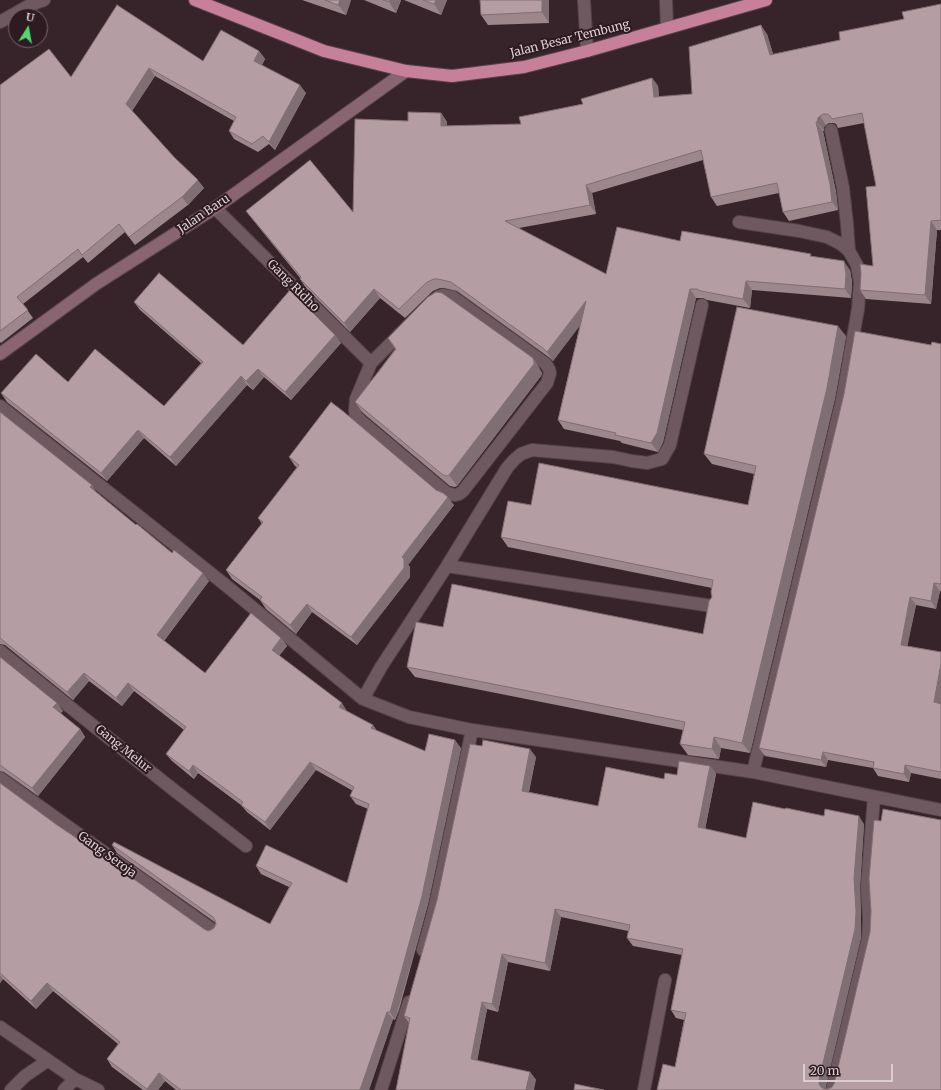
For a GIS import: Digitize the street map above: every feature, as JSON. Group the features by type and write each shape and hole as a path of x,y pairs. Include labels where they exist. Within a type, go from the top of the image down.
{"highway":[{"name":"Jalan Besar Tembung","path":"195,0 324,51 406,71 452,76 524,67 587,51 766,0"}],"main road":[{"name":"Jalan Baru","path":"0,354 96,284 215,208 406,71"}],"street":[{"path":"0,22 30,5 44,0"},
{"path":"584,0 587,51"},
{"path":"666,0 667,28"},
{"path":"832,130 843,188 849,251"},
{"name":"Gang Ridho","path":"215,208 371,363"},
{"path":"739,222 799,231 827,237 841,244 849,251 857,265 860,282 858,309 842,400 753,772"},
{"path":"448,295 546,364 550,373 547,383 463,491 455,495 447,493 356,416 356,399 371,363 431,303 438,297 448,295"},
{"path":"363,699 380,667 447,566 507,468 514,460 522,454 532,450 606,456 647,462 662,459 670,445 702,305"},
{"path":"0,406 223,583 363,699 409,717 472,730 753,772 941,810"},
{"path":"447,566 712,606"},
{"name":"Gang Melur","path":"0,651 246,846"},
{"path":"420,959 435,906 472,730"},
{"name":"Gang Seroja","path":"0,778 214,931"},
{"path":"832,1090 868,938 869,919 867,887 874,797"},
{"path":"644,1090 665,980"},
{"path":"381,1090 412,990"},
{"path":"0,1027 75,1080 98,1090"},
{"path":"11,1090 25,1076 47,1061"},
{"path":"64,1090 75,1080"}],"building":[{"path":"325,0 340,0 338,5"},
{"path":"423,0 436,0 434,4"},
{"path":"480,0 542,0 542,12 481,15"},
{"path":"941,4 941,220 931,221 925,295 860,290 860,264 873,266 866,187 876,186 862,113 832,119 828,114 823,114 816,122 830,184 832,202 783,212 777,183 711,197 701,150 586,185 590,205 505,221 606,274 617,227 680,241 682,231 811,254 810,256 844,261 846,274 845,289 746,281 743,299 697,289 690,289 657,433 651,443 615,435 616,433 558,420 586,301 547,352 451,282 438,279 427,282 399,309 374,289 344,323 300,279 301,277 246,211 310,160 353,212 355,119 408,121 408,112 441,113 441,126 521,124 519,117 583,104 581,99 652,78 654,97 692,94 689,47 761,25 770,55 840,40 839,32 904,19 902,12"},
{"path":"117,5 203,61 221,30 259,51 254,61 300,85 269,142 263,136 252,144 229,131 236,117 149,68 126,104 174,157 198,180 182,197 129,237 119,224 82,255 78,249 17,297 28,310 0,331 0,85 49,49 71,77"},
{"path":"159,273 243,345 290,290 335,335 285,392 258,369 246,381 241,376 170,457 138,430 101,473 1,393 36,354 68,382 95,349 164,406 203,362 134,302"},
{"path":"436,292 442,293 533,358 534,362 534,364 447,476 443,475 355,402 396,349 388,338 428,297"},
{"path":"737,307 838,326 827,388 742,743 714,737 712,749 680,744 685,722 407,667 416,622 443,627 452,584 703,634 709,601 712,597 711,592 713,580 501,537 508,501 531,505 539,463 748,505 756,466 704,454"},
{"path":"855,331 931,345 932,342 941,344 941,584 934,583 931,601 910,597 901,645 941,652 941,664 934,702 941,704 941,772 905,765 904,774 873,768 874,762 823,752 821,760 759,748 844,394"},
{"path":"331,402 436,490 448,497 402,557 404,559 404,568 351,637 307,604 290,625 260,600 262,597 226,570 263,522 258,518 299,465 289,457"},
{"path":"0,412 92,485 90,487 136,525 137,524 172,553 174,550 203,573 157,635 205,673 251,613 281,638 272,650 342,703 339,707 373,725 371,728 425,751 429,734 455,740 422,896 390,1012 387,1012 360,1090 181,1090 159,1073 147,1089 107,1059 120,1042 47,983 31,1001 0,973 0,783 208,931 214,928 216,924 213,917 112,845 114,842 270,924 292,883 256,866 266,845 347,883 369,804 350,796 354,787 310,762 265,822 241,805 243,802 193,765 189,771 166,754 186,727 128,683 116,698 84,673 67,692 0,638"},
{"path":"0,657 57,703 53,707 80,729 32,788 0,765"},
{"path":"483,740 530,749 522,791 598,806 606,767 664,779 665,773 677,775 679,761 710,766 698,827 746,838 753,802 824,816 825,809 859,816 854,878 856,911 855,929 819,1080 821,1087 825,1089 832,1087 834,1084 870,932 871,911 869,879 874,820 881,821 883,809 941,820 941,1090 657,1090 663,1064 675,1067 686,1013 671,1010 683,949 627,938 630,925 555,909 545,963 502,954 492,1004 482,1002 471,1059 530,1072 526,1090 396,1090 410,1018 404,1016 437,900 470,744 482,746"},
{"path":"575,1084 604,1090 574,1090"}]}
